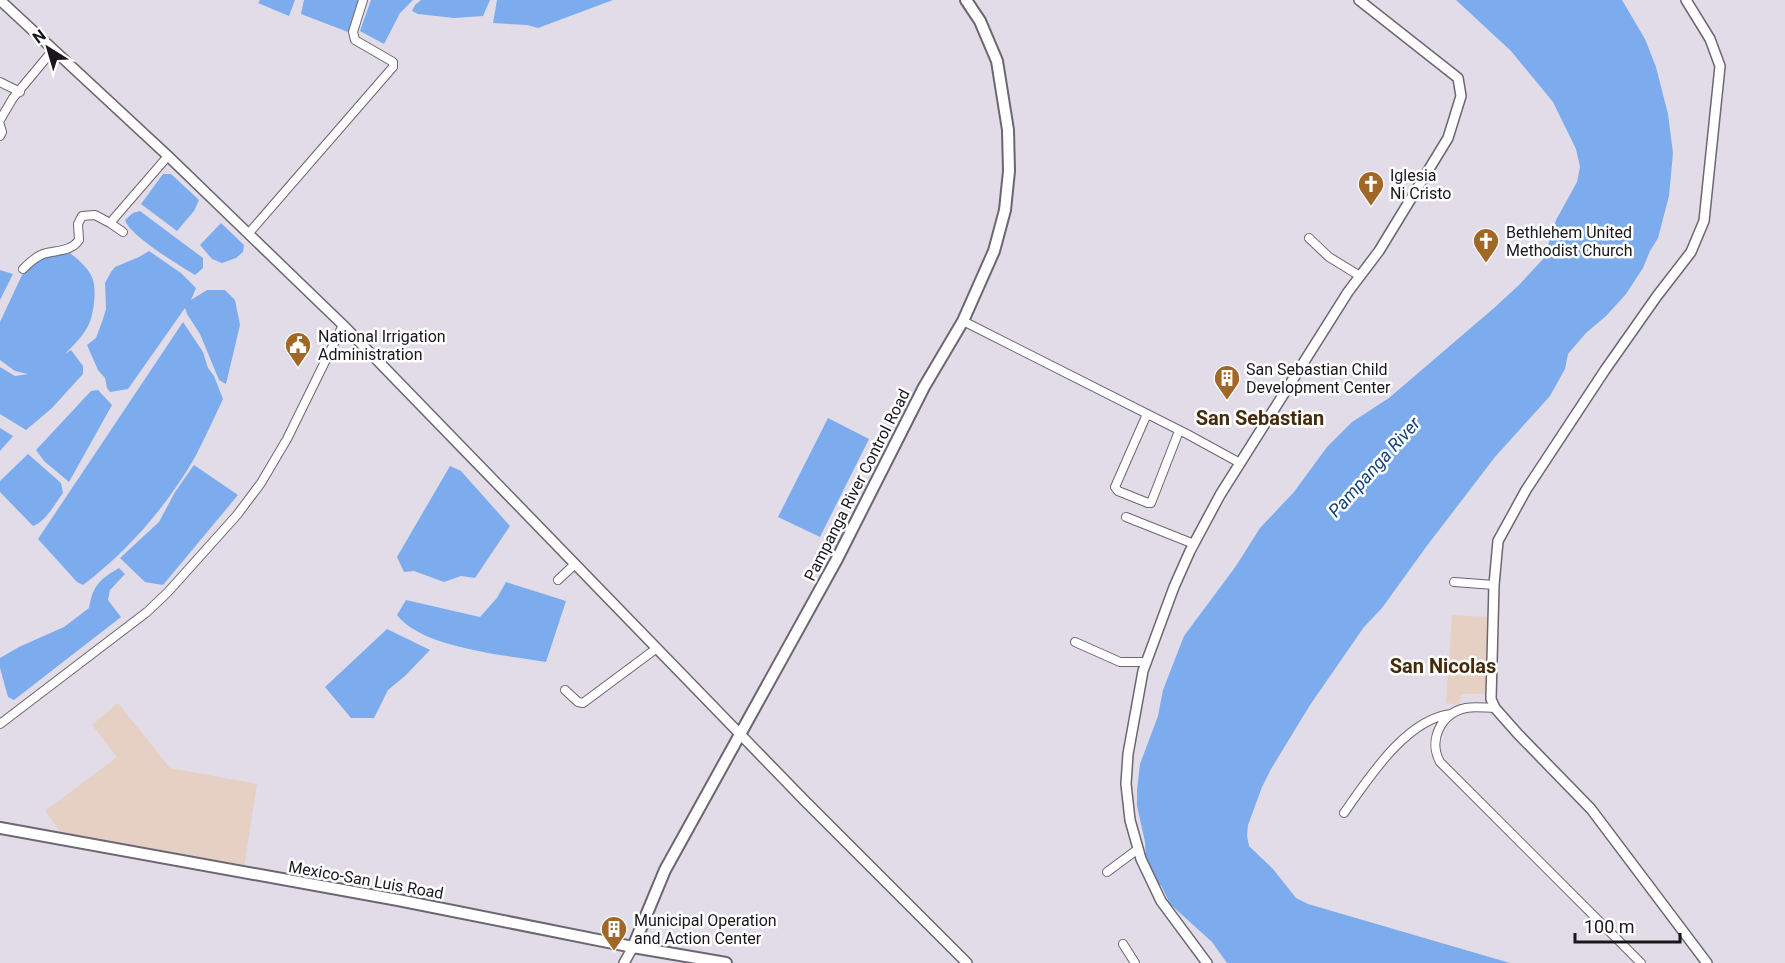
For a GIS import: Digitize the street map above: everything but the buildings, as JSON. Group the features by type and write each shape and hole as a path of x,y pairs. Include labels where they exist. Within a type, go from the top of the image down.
{"main road":[{"name":"Pampanga River Control Road","path":"633,947 665,870 837,559 924,387 963,321 979,288 1001,230 1009,171 1008,130 997,61 980,21 966,0"},
{"name":"Mexico-San Luis Road","path":"0,828 398,900 633,947 726,963"}],"street":[{"path":"0,0 168,156 343,325 741,732 805,801 967,963"},
{"path":"249,233 393,67 393,62 358,43 355,39 353,32 363,0"},
{"path":"1207,963 1161,901 1138,849 1130,820 1126,784 1135,707 1145,662 1174,587 1211,509 1348,292 1435,162 1448,138 1461,96 1458,78 1359,0"},
{"path":"1686,0 1710,39 1720,66 1704,221 1691,252 1618,351 1526,490 1498,541 1494,585 1491,699 1495,708 1591,809 1707,963"},
{"path":"0,120 14,98 53,50"},
{"path":"0,82 20,92"},
{"path":"0,125 2,132 0,136"},
{"path":"110,224 168,156"},
{"path":"23,269 39,256 65,250 75,245 79,240 78,224 82,216 95,215 123,232"},
{"path":"1309,238 1329,256 1360,276"},
{"path":"963,321 1240,463"},
{"path":"0,724 147,612 237,515 261,483 286,440 343,325"},
{"path":"1147,414 1115,487 1118,491 1148,503 1151,502 1179,431"},
{"path":"1126,517 1194,544"},
{"path":"558,580 575,564"},
{"path":"1454,582 1494,585"},
{"path":"1075,642 1120,662 1145,662"},
{"path":"565,690 578,702 583,703 657,648"},
{"path":"1344,813 1389,753 1429,720 1466,708 1495,708"},
{"path":"1452,714 1435,736 1434,751 1440,762 1641,963"},
{"path":"1107,872 1138,849"},
{"path":"1123,944 1135,963"},
{"name":"Pampanga River Control Road","path":"624,963 633,947"}],"shaded area":[{"path":"1452,615 1487,617 1489,640 1487,694 1461,694 1459,705 1446,703"},
{"path":"118,703 170,768 257,784 244,868 62,834 45,811 117,757 92,725"}],"water":[{"path":"260,0 295,0 289,16 258,3"},
{"path":"304,0 359,0 348,32 301,14"},
{"path":"371,0 413,0 400,13 384,44 360,31"},
{"path":"421,0 490,0 483,16 454,18 418,14 412,11"},
{"path":"497,0 613,0 538,28 493,23"},
{"name":"Pampanga River","path":"1456,0 1622,0 1645,39 1656,67 1668,114 1673,153 1669,196 1658,238 1643,268 1626,294 1568,354 1565,369 1550,396 1495,457 1382,608 1364,627 1310,705 1262,787 1248,825 1247,836 1249,846 1273,869 1296,898 1308,904 1510,963 1227,963 1212,942 1170,904 1162,887 1150,873 1137,806 1140,764 1158,716 1163,690 1184,636 1236,566 1260,528 1294,492 1327,447 1352,422 1389,398 1494,308 1544,258 1556,220 1577,182 1580,167 1576,149 1553,102 1511,51"},
{"path":"163,174 171,174 199,200 194,211 177,231 141,204"},
{"path":"140,211 203,258 203,268 195,275 136,234 125,220 133,213"},
{"path":"221,223 244,245 243,252 236,258 222,263 212,259 200,245"},
{"path":"149,251 181,273 196,288 191,300 207,290 225,290 235,300 240,325 226,384 219,380 200,334 185,308 128,389 110,392 107,388 105,378 98,370 87,345 96,338 106,309 105,283 115,267"},
{"path":"70,253 88,270 92,277 95,294 89,324 82,336 65,354 71,350 83,366 83,374 52,408 26,430 0,414 0,367 15,376 28,374 15,371 0,360 0,322 22,275 33,262 50,256"},
{"path":"0,270 13,274 0,300"},
{"path":"183,322 203,352 223,399 195,457 172,493 116,558 83,585 77,582 38,539"},
{"path":"98,390 112,405 69,482 44,461 36,450 91,391"},
{"path":"828,418 869,439 820,537 778,517"},
{"path":"0,428 13,436 0,451"},
{"path":"28,454 61,483 63,493 46,516 33,526 0,492 0,481"},
{"path":"194,465 238,495 163,585 145,582 120,558 159,522 175,492"},
{"path":"450,466 461,471 510,526 475,578 461,576 444,582 414,571 404,572 397,557"},
{"path":"119,568 125,574 110,590 108,600 121,617 14,700 8,697 0,668 0,658 64,627 89,608 98,583"},
{"path":"506,582 566,601 546,662 487,653 444,643 409,626 397,615 406,600 480,617 497,598"},
{"path":"387,629 430,650 388,690 374,718 351,718 325,687"}],"place":[{"name":"Iglesia Ni Cristo","path":"1371,207"},
{"name":"Bethlehem United Methodist Church","path":"1486,264"},
{"name":"National Irrigation Administration","path":"298,368"},
{"name":"San Sebastian Child Development Center","path":"1227,401"},
{"name":"Municipal Operation and Action Center","path":"614,952"}],"district":[{"name":"San Sebastian","path":"1260,418"},
{"name":"San Nicolas","path":"1443,666"}]}
